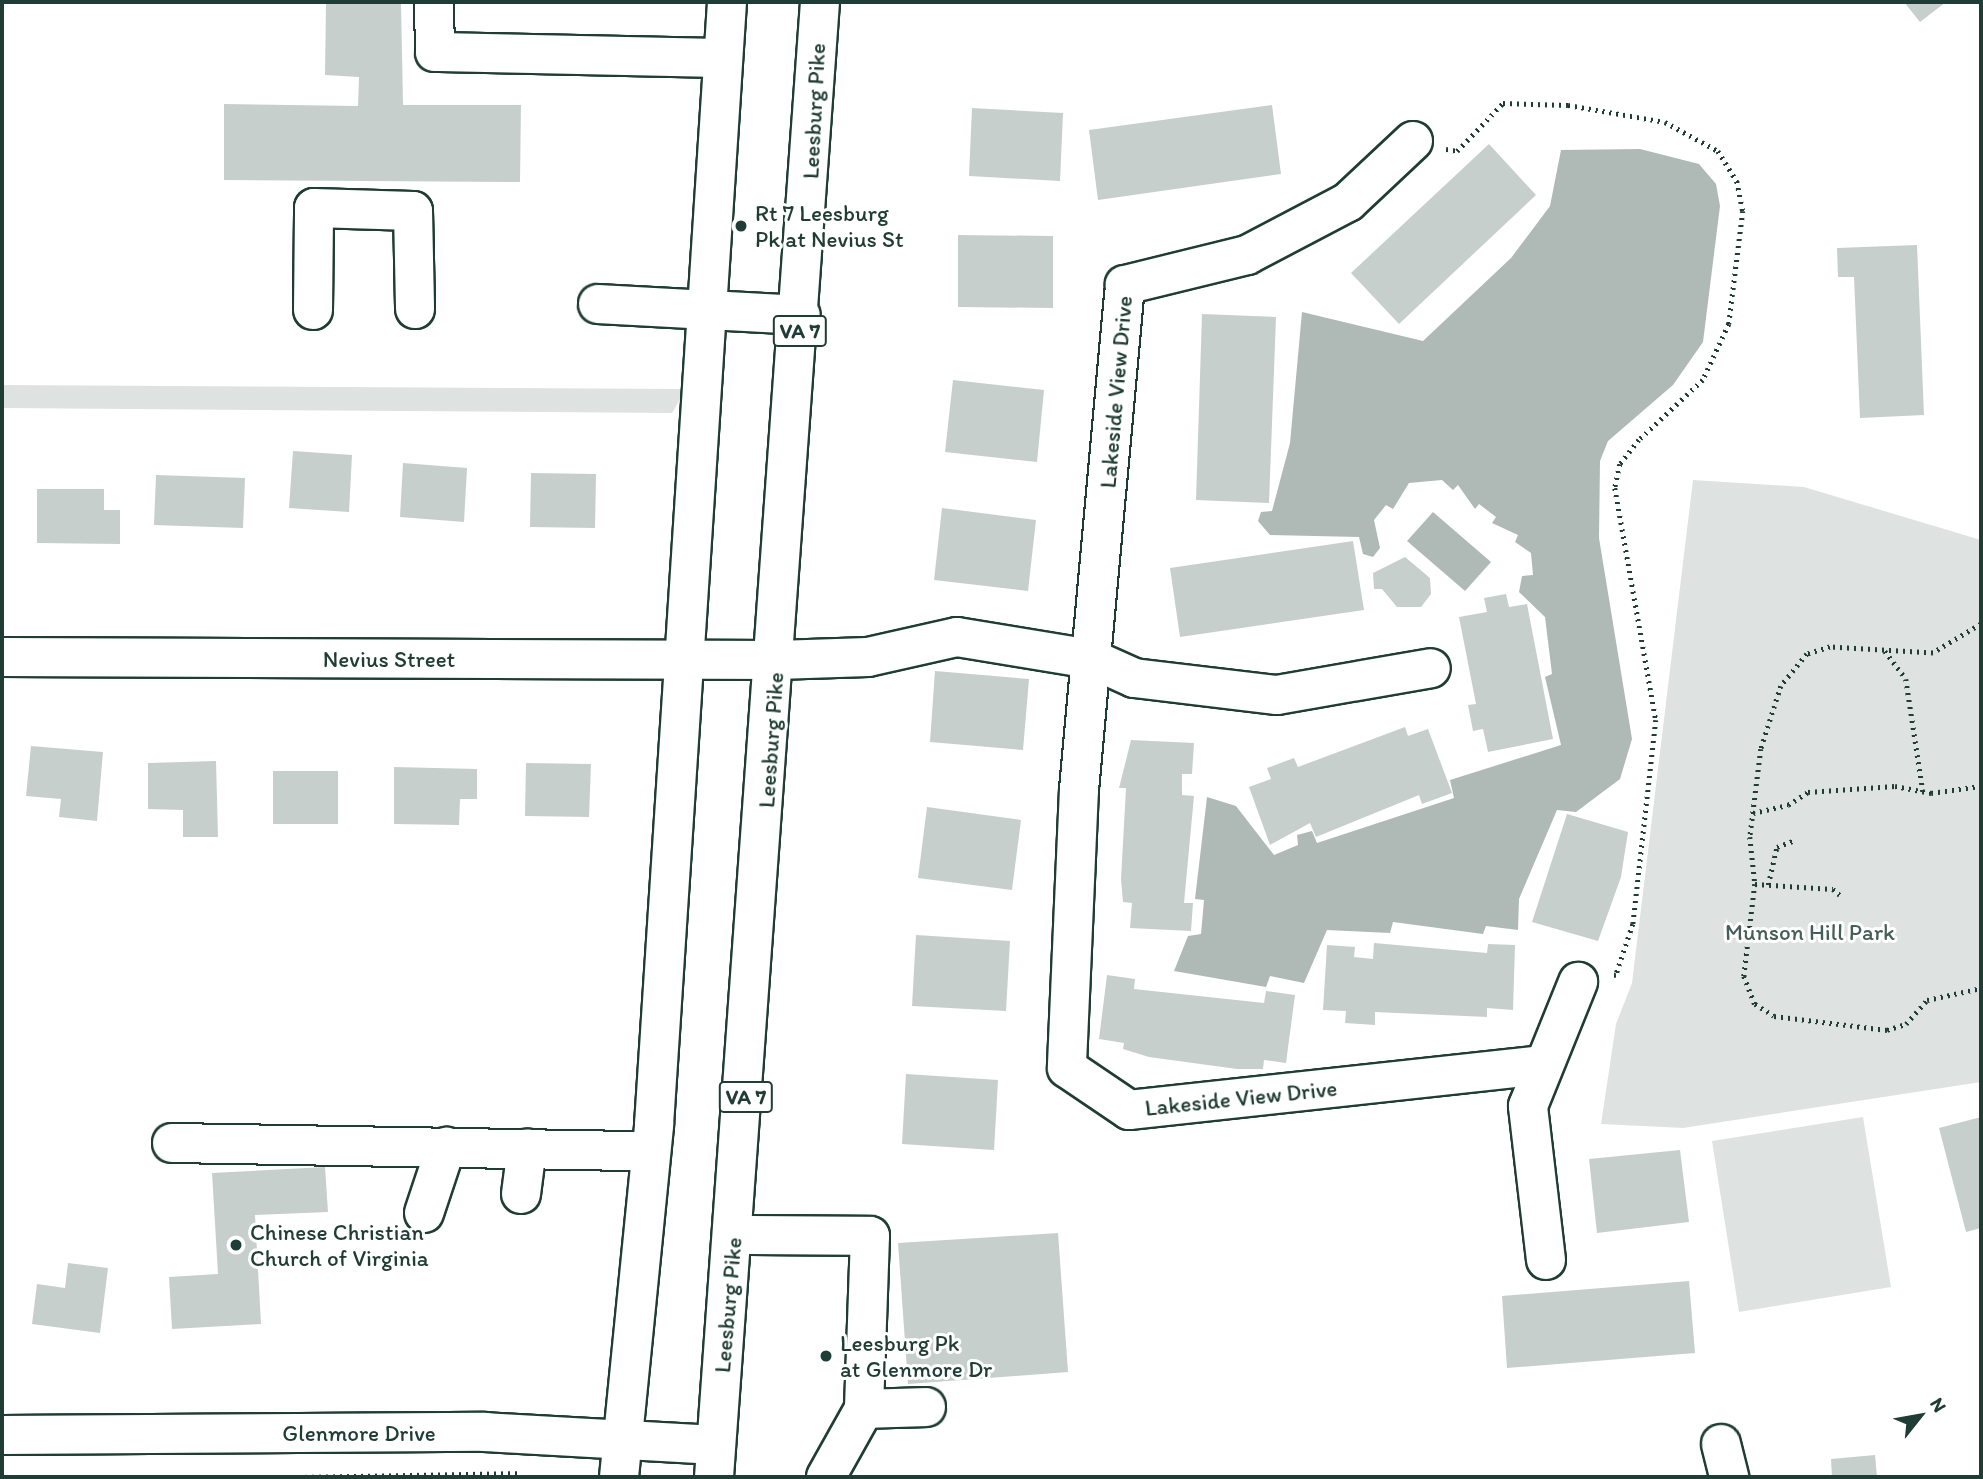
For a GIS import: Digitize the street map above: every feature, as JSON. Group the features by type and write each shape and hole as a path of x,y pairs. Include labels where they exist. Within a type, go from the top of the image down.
{"street":[{"path":"434,2 435,52 723,58"},
{"path":"619,1477 651,1151 727,2"},
{"name":"Leesburg Pike","path":"715,1461 735,1236 777,660 820,2"},
{"name":"Lakeside View Drive","path":"1413,141 1348,202 1247,256 1125,285 1079,789 1068,1068 1129,1110 1542,1065"},
{"path":"313,310 314,208 414,211 415,309"},
{"path":"598,304 708,306 801,315"},
{"path":"777,660 868,657 957,637 1092,659 1134,678 1277,695 1431,668"},
{"name":"Nevius Street","path":"2,657 777,660"},
{"path":"1546,1260 1528,1106 1542,1065 1578,982"},
{"path":"172,1143 456,1139 527,1148 564,1140 651,1151"},
{"path":"424,1213 456,1139"},
{"path":"521,1194 527,1148"},
{"path":"735,1236 870,1236 864,1409 826,1477"},
{"path":"864,1409 926,1407"},
{"name":"Glenmore Drive","path":"2,1435 484,1432 621,1440 715,1461"}],"path":[{"path":"1478,130 1503,103 1568,105 1665,122 1718,151 1737,181 1743,211 1729,324 1703,380 1639,440 1620,464 1615,488 1656,720 1633,924 1616,975 1578,982"},
{"path":"1981,624 1933,653 1830,647 1807,654 1781,686 1761,749 1753,813 1755,884 1744,976 1755,1004 1774,1016 1887,1030 1906,1024 1927,1000 1981,988"},
{"path":"1884,650 1906,679 1923,792"},
{"path":"1753,813 1787,805 1808,792 1895,786 1923,792 1981,786"},
{"path":"1768,885 1777,847 1793,841"},
{"path":"1755,884 1833,889 1840,895"},
{"path":"298,1477 530,1473"}],"green space":[{"path":"2,385 686,389 672,413 2,408"},
{"name":"Munson Hill Park","path":"1693,480 1804,487 1981,540 1981,1082 1683,1128 1601,1124 1616,1024 1632,983"},
{"path":"1863,1117 1891,1287 1739,1312 1712,1141"}],"shaded area":[{"path":"1640,149 1699,164 1716,184 1720,206 1703,342 1673,385 1608,441 1600,461 1599,538 1632,739 1620,779 1576,812 1557,810 1519,899 1518,930 1486,926 1483,934 1393,922 1390,933 1327,930 1304,983 1270,976 1266,987 1174,971 1188,936 1201,934 1204,900 1195,899 1207,797 1236,806 1274,855 1298,845 1297,835 1312,831 1317,843 1454,798 1450,780 1561,745 1545,677 1552,674 1545,617 1519,592 1522,576 1533,575 1531,553 1515,542 1518,535 1492,523 1496,517 1479,504 1475,509 1458,485 1453,490 1442,480 1409,483 1393,509 1386,505 1374,520 1380,548 1373,557 1363,554 1359,537 1270,535 1258,521 1261,512 1272,511 1290,443 1302,312 1423,341 1511,258 1550,206 1561,150"},
{"path":"1433,512 1491,562 1465,591 1407,541"}],"building":[{"path":"326,2 401,2 403,105 521,105 520,182 224,180 224,104 358,106 359,77 325,75"},
{"path":"1904,2 1946,2 1920,22"},
{"path":"1272,105 1281,174 1098,200 1089,130"},
{"path":"972,108 1063,113 1060,181 969,176"},
{"path":"1489,144 1536,195 1399,324 1351,273"},
{"path":"958,235 1053,236 1053,308 958,307"},
{"path":"1917,245 1924,415 1860,418 1854,277 1838,277 1837,248"},
{"path":"1202,314 1276,317 1269,503 1196,500"},
{"path":"953,380 1044,390 1037,462 945,452"},
{"path":"293,451 352,455 349,512 289,508"},
{"path":"403,463 467,468 464,522 400,517"},
{"path":"531,473 596,474 595,528 530,527"},
{"path":"156,475 245,478 243,528 154,525"},
{"path":"37,489 104,489 104,510 120,510 120,544 37,543"},
{"path":"942,508 1036,520 1028,591 934,580"},
{"path":"1353,541 1364,610 1180,637 1170,568"},
{"path":"1405,557 1430,578 1431,594 1421,607 1397,607 1382,589 1374,589 1373,573"},
{"path":"1506,594 1509,607 1527,604 1553,739 1488,752 1483,729 1473,731 1468,705 1476,704 1459,617 1487,612 1484,598"},
{"path":"935,671 1029,679 1023,750 930,742"},
{"path":"1405,727 1408,736 1428,729 1452,793 1422,804 1419,795 1316,837 1310,823 1270,845 1249,787 1271,779 1267,768 1294,758 1298,767"},
{"path":"1131,740 1194,743 1192,774 1182,774 1182,795 1194,796 1184,903 1193,903 1191,931 1130,928 1132,903 1123,902 1121,879 1126,788 1119,788"},
{"path":"31,746 103,752 97,821 59,817 61,799 26,796"},
{"path":"216,761 218,837 183,837 183,810 148,809 148,763"},
{"path":"526,763 591,764 589,817 525,816"},
{"path":"394,767 477,769 477,799 460,799 459,825 394,824"},
{"path":"273,771 338,771 338,824 273,824"},
{"path":"927,807 1021,820 1012,890 918,878"},
{"path":"1567,814 1628,832 1621,877 1598,941 1532,922"},
{"path":"916,935 1010,941 1006,1011 912,1006"},
{"path":"1374,943 1487,953 1488,944 1515,945 1513,1010 1487,1008 1487,1017 1375,1012 1375,1025 1345,1023 1346,1011 1323,1010 1327,945 1355,947 1354,957 1373,959"},
{"path":"1107,975 1135,979 1134,989 1264,1003 1266,991 1295,995 1286,1063 1264,1060 1263,1069 1237,1069 1149,1057 1123,1049 1124,1043 1099,1039"},
{"path":"906,1074 998,1080 994,1150 902,1144"},
{"path":"1981,1117 1981,1228 1966,1232 1939,1128"},
{"path":"1680,1150 1689,1222 1597,1233 1589,1159"},
{"name":"Chinese Christian Church of Virginia","path":"325,1167 328,1212 255,1215 261,1324 172,1329 169,1277 218,1274 212,1173"},
{"path":"1058,1233 1068,1372 908,1384 898,1243"},
{"path":"68,1263 108,1268 100,1333 32,1324 37,1284 65,1288"},
{"path":"1689,1281 1695,1353 1507,1368 1502,1296"},
{"path":"1875,1455 1877,1477 1832,1477 1831,1459"}],"place":[{"name":"Rt 7 Leesburg Pk at Nevius St","path":"741,226"},
{"name":"Chinese Christian Church of Virginia","path":"236,1245"},
{"name":"Leesburg Pk at Glenmore Dr","path":"826,1356"}]}
